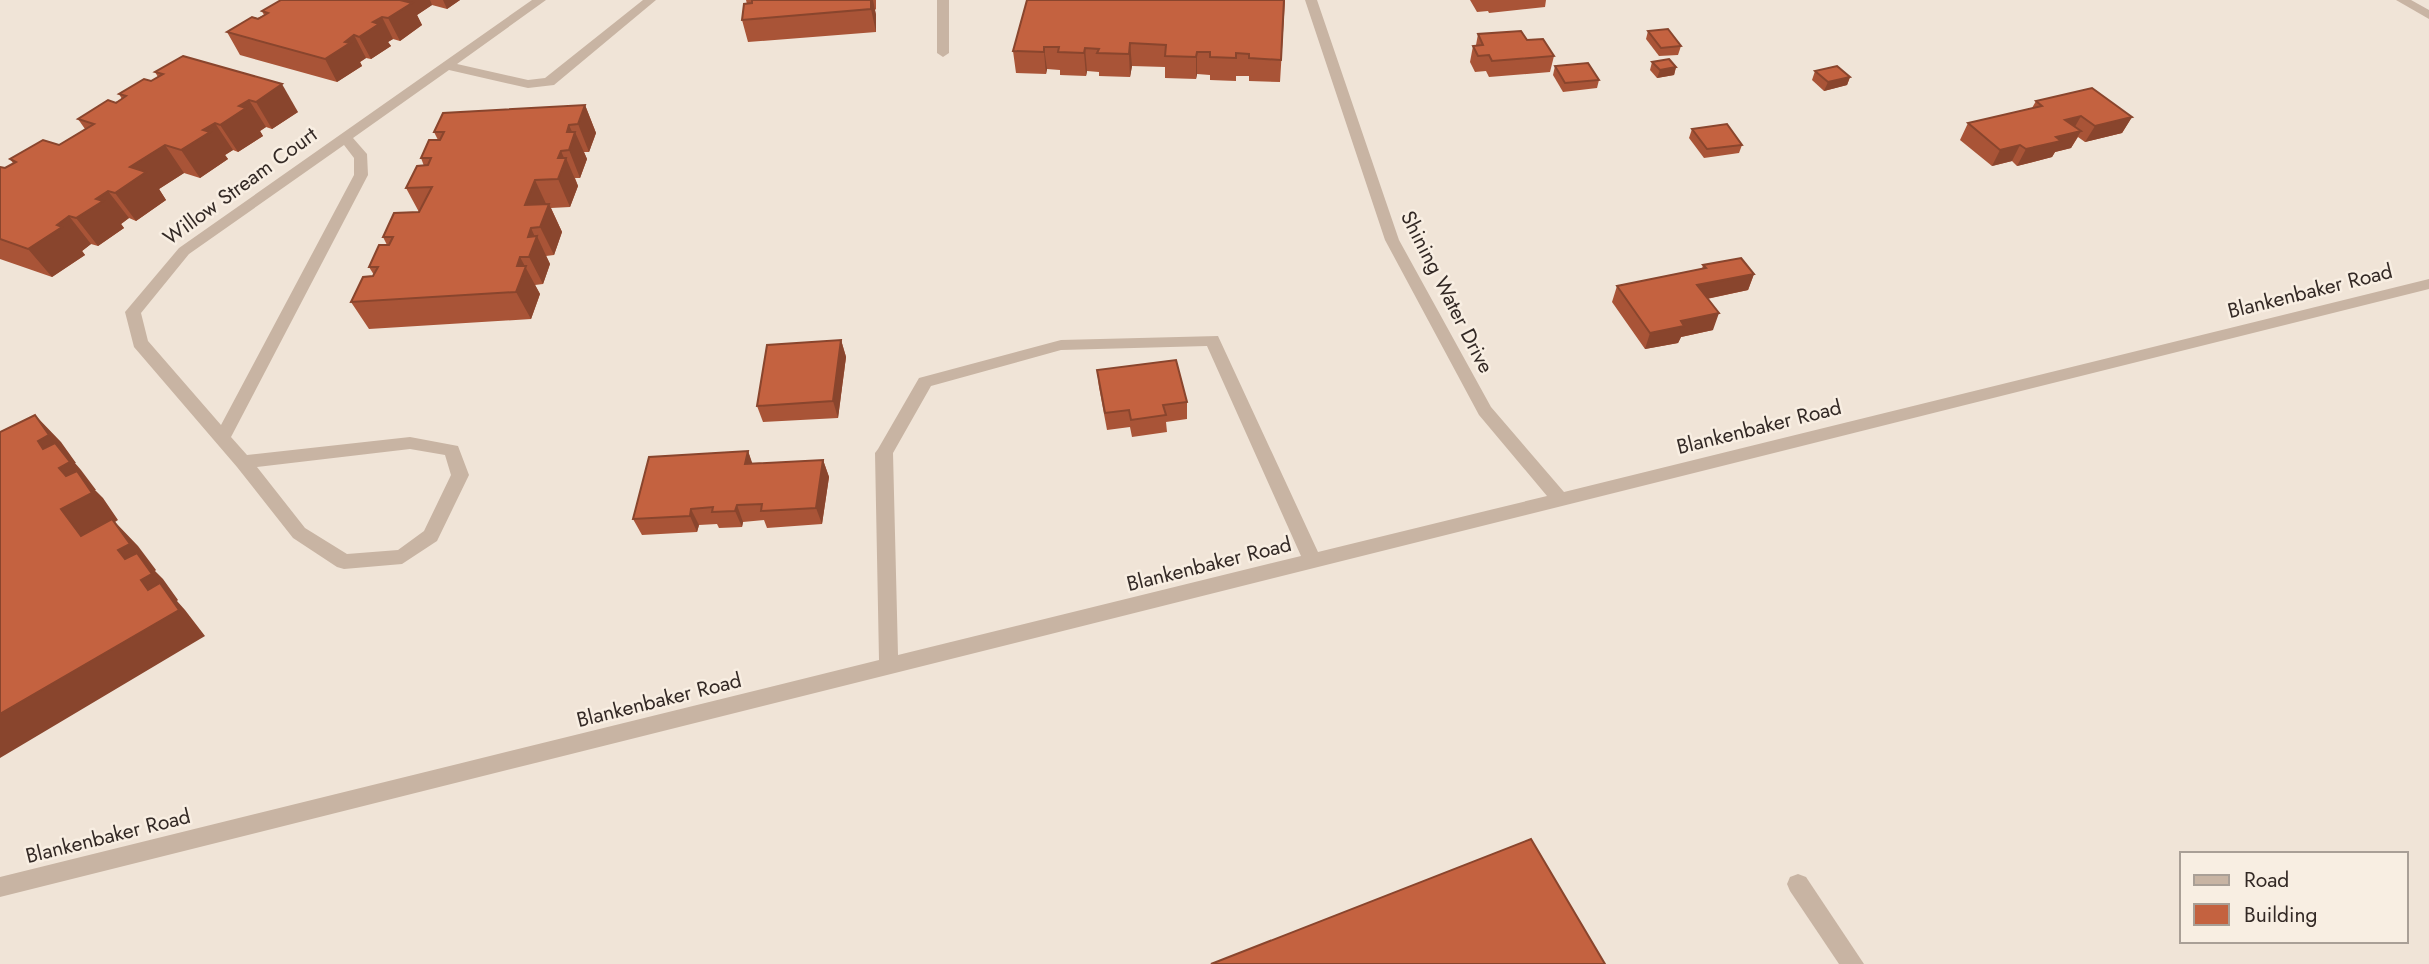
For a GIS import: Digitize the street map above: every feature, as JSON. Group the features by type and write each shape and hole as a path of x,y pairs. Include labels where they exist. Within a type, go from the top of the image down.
{"street":[{"name":"Willow Stream Court","path":"243,461 410,443 452,450 460,475 431,536 402,557 344,562 299,533 243,461 140,343 133,312 184,251 540,0"},
{"path":"447,66 528,84 550,82 650,0"},
{"path":"943,0 943,52"},
{"name":"Shining Water Drive","path":"1311,0 1392,240 1485,411 1561,500"},
{"path":"2402,0 2429,15"},
{"path":"222,439 361,176 364,162 361,153 345,138"},
{"name":"Blankenbaker Road","path":"0,887 2429,284"},
{"path":"888,666 884,453 925,382 1061,345 1212,340 1312,562"},
{"path":"1798,884 1853,964"}],"building":[{"path":"281,0 400,0 412,3 388,18 382,17 373,22 379,24 359,37 354,35 345,42 350,43 325,59 227,32 252,17 258,19 268,13 262,11"},
{"path":"752,0 871,0 871,9 742,20 744,4 752,3"},
{"path":"1027,0 1284,0 1281,60 1249,58 1249,54 1236,53 1236,58 1210,57 1210,52 1197,52 1196,57 1165,56 1166,45 1130,43 1129,54 1097,53 1099,49 1085,48 1084,53 1058,52 1059,47 1044,47 1044,52 1013,51"},
{"path":"1668,29 1681,46 1661,48 1648,31"},
{"path":"1521,31 1527,40 1543,39 1554,56 1492,61 1489,55 1478,56 1473,46 1483,45 1478,34"},
{"path":"183,56 282,84 256,102 249,100 239,106 246,108 220,125 215,123 203,130 210,132 181,150 165,145 130,167 146,172 115,193 108,191 96,199 103,201 76,218 69,216 57,225 62,227 28,249 0,239 0,167 5,168 16,162 10,159 43,140 59,145 94,124 78,119 108,100 116,103 126,96 119,94 144,79 151,81 163,74 155,72"},
{"path":"1669,59 1676,67 1660,70 1652,62"},
{"path":"1588,63 1599,80 1565,83 1555,66"},
{"path":"1837,66 1850,77 1828,82 1815,71"},
{"path":"2092,88 2132,117 2095,126 2081,116 2065,120 2081,131 2056,137 2061,141 2026,149 2020,145 2000,150 1968,123 2042,106 2036,101"},
{"path":"585,105 578,124 569,125 567,132 575,132 569,150 561,151 558,158 566,158 558,179 535,180 525,205 549,204 540,227 531,228 528,237 537,236 529,257 520,257 517,266 526,266 516,292 351,302 363,277 373,276 378,267 369,267 379,245 389,245 393,237 383,237 394,213 419,212 432,187 406,188 417,166 428,165 431,158 421,158 429,140 440,140 444,132 434,132 443,113"},
{"path":"1727,124 1742,145 1707,149 1692,129"},
{"path":"1741,258 1754,274 1697,285 1719,313 1681,321 1684,326 1650,333 1617,286 1706,268 1703,265"},
{"path":"841,340 833,401 757,406 767,345"},
{"path":"1176,360 1187,402 1163,405 1166,415 1131,420 1129,410 1105,413 1097,370"},
{"path":"35,415 49,435 38,441 43,449 55,443 70,462 59,468 66,476 77,471 92,493 61,509 81,536 112,519 130,544 118,550 125,559 137,553 152,574 141,580 148,590 160,583 179,610 0,714 0,432"},
{"path":"748,451 745,464 823,460 816,508 761,511 762,504 737,505 735,511 712,512 713,507 691,509 690,516 633,519 649,457"},
{"path":"1531,839 1605,964 1211,964"}]}
